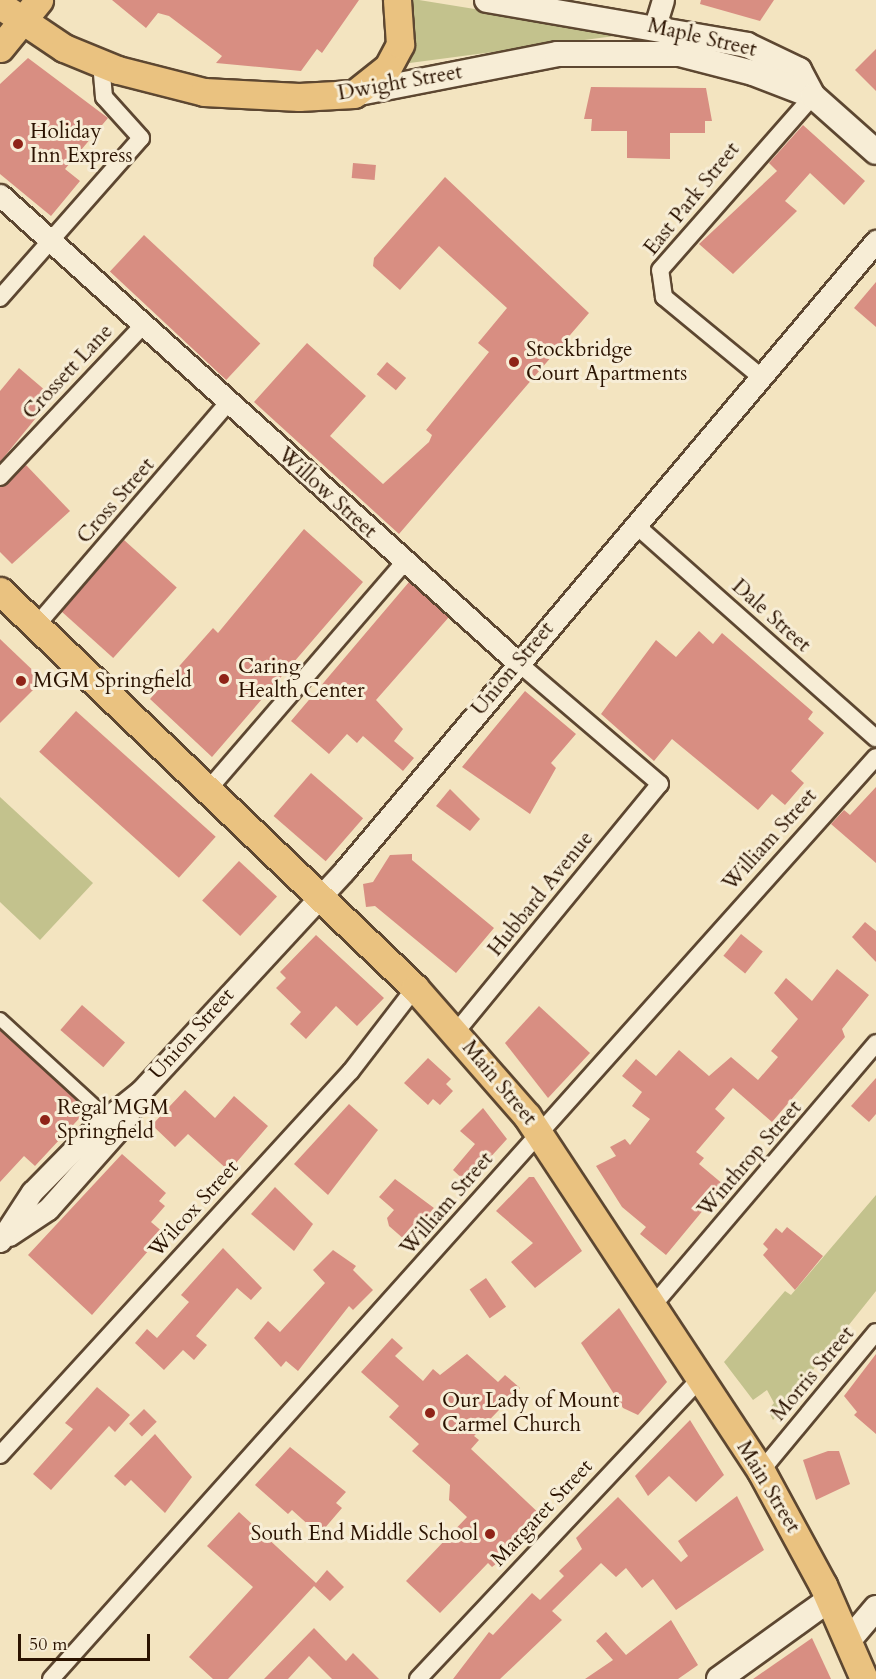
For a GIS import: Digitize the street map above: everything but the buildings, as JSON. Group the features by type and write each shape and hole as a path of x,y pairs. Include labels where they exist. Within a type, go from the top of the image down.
{"main road":[{"path":"0,48 39,0"},
{"path":"354,94 396,55 401,34 397,0"},
{"name":"Maple Street","path":"487,0 656,26 768,53 799,70 813,96 876,152"},
{"name":"Dwight Street","path":"0,5 22,22 101,65 204,92 354,94 557,54 622,50 704,59 813,96"},
{"name":"Main Street","path":"0,591 415,988 456,1032 540,1132 655,1303 761,1471 830,1599 864,1679"},
{"path":"719,1679 830,1599"},
{"path":"849,1640 876,1608"}],"street":[{"path":"656,26 663,0"},
{"path":"0,298 141,138 105,97 101,65"},
{"name":"East Park Street","path":"761,377 664,297 660,270 813,96"},
{"name":"Willow Street","path":"0,195 53,240 228,404 399,558 660,784"},
{"name":"Union Street","path":"1,1241 32,1192 108,1118 141,1091 318,897 517,662 638,527 876,240"},
{"name":"Crossett Lane","path":"0,477 144,324"},
{"name":"Cross Street","path":"36,626 228,404"},
{"name":"Dale Street","path":"638,527 876,738"},
{"path":"207,791 399,558"},
{"name":"William Street","path":"51,1679 876,757"},
{"name":"Hubbard Avenue","path":"456,1032 660,784"},
{"name":"Wilcox Street","path":"0,1455 351,1071 415,988"},
{"path":"0,1019 108,1118"},
{"name":"Winthrop Street","path":"655,1303 876,1043"},
{"name":"Union Street","path":"1,1241 48,1209 120,1128 141,1091"},
{"name":"Morris Street","path":"761,1471 876,1332"},
{"name":"Margaret Street","path":"418,1679 701,1378"}],"shaded area":[{"path":"410,0 419,0 630,34 402,64"},
{"path":"0,797 93,883 40,940 0,902"},
{"path":"876,1195 876,1291 773,1420 768,1410 774,1403 767,1390 753,1400 724,1362 785,1291 791,1295"}],"place":[{"name":"Holiday Inn Express","path":"18,144"},
{"name":"Stockbridge Court Apartments","path":"514,362"},
{"name":"Caring Health Center","path":"224,679"},
{"name":"MGM Springfield","path":"21,681"},
{"name":"Regal MGM Springfield","path":"45,1120"},
{"name":"Our Lady of Mount Carmel Church","path":"430,1413"},
{"name":"South End Middle School","path":"490,1534"}]}
